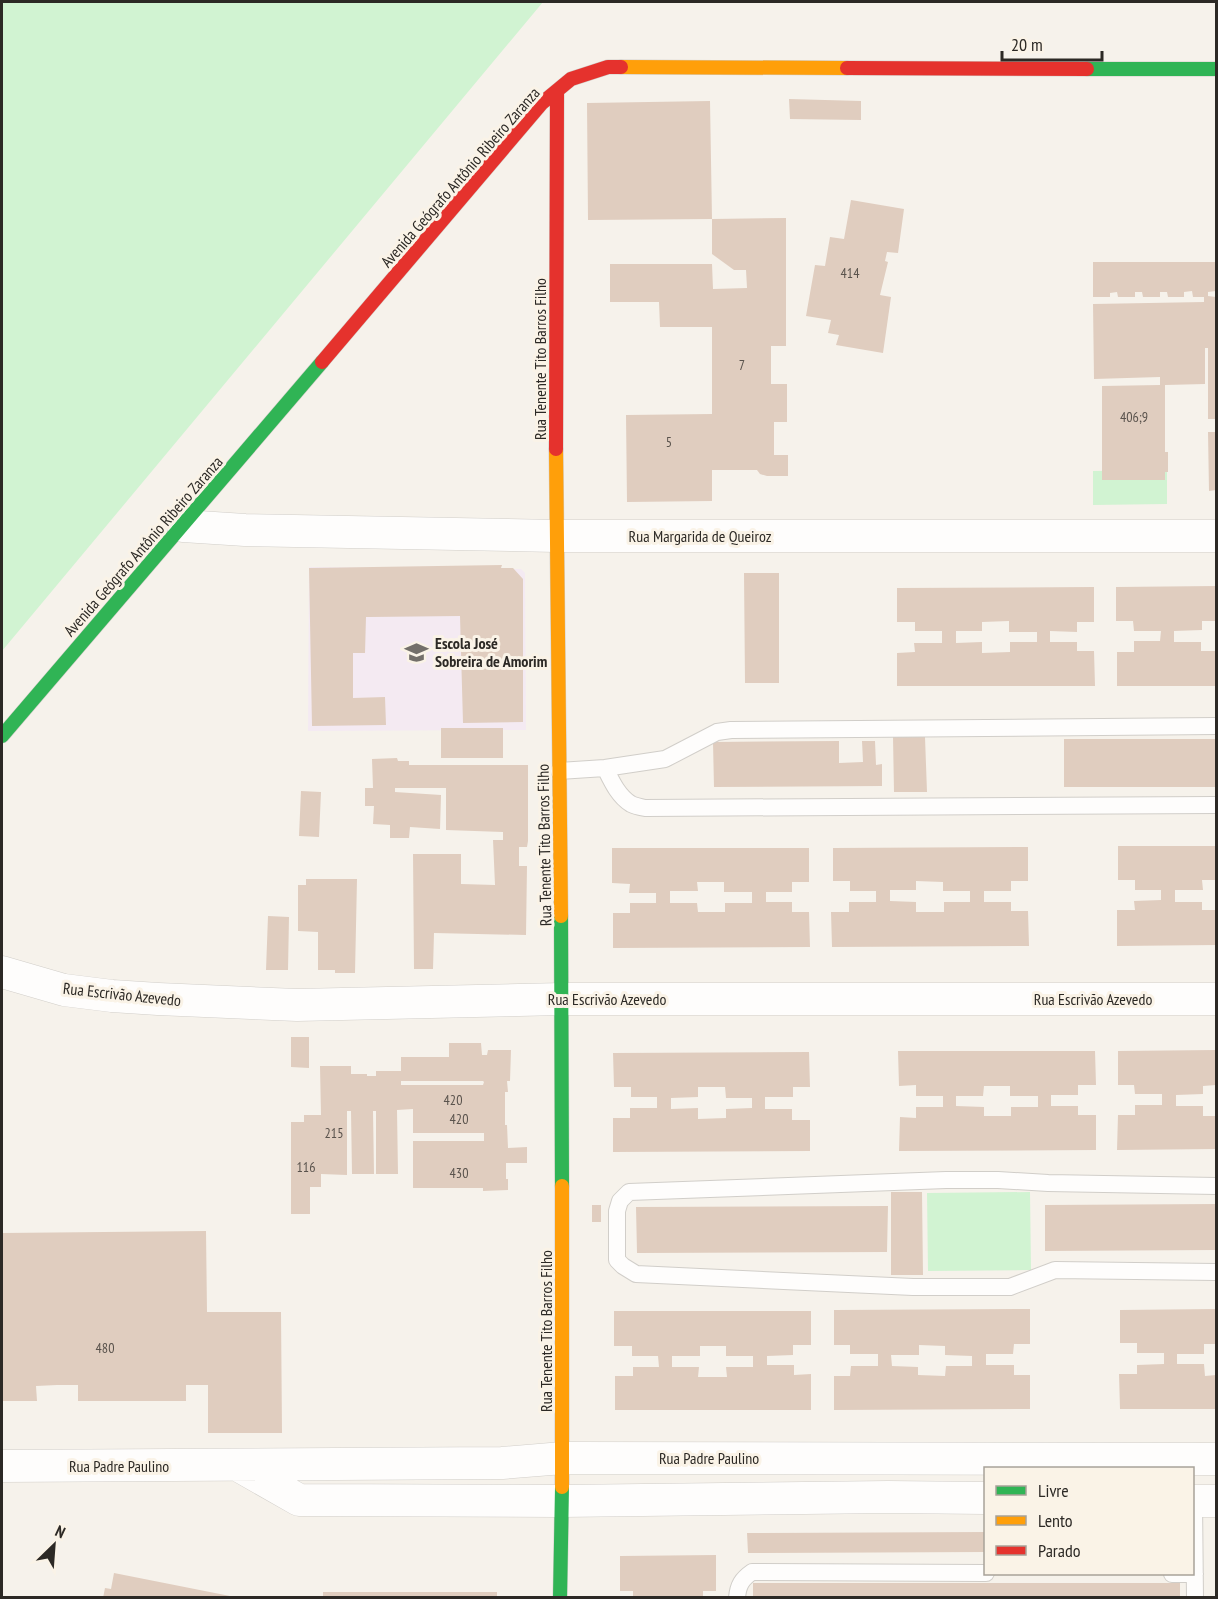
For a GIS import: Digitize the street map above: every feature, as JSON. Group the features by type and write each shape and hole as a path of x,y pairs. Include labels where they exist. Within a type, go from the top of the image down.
{"street":[{"name":"Avenida Geógrafo Antônio Ribeiro Zaranza","path":"2,736 543,103 571,79 608,67 1216,69"},
{"name":"Rua Tenente Tito Barros Filho","path":"557,92 556,536 562,999 563,1458 560,1598"},
{"name":"Rua Margarida de Queiroz","path":"183,526 245,530 556,536 1216,536"},
{"name":"Rua Escrivão Azevedo","path":"2,972 64,990 111,996 297,1005 562,999 1216,999"},
{"name":"Rua Padre Paulino","path":"2,1466 502,1463 563,1458 1182,1464 1216,1459"},
{"name":"Rua Padre Paulino","path":"237,1466 299,1500 984,1498"}],"lane":[{"path":"559,771 604,768 665,759 717,732 731,730 1216,726"},
{"path":"604,768 622,797 632,805 645,808 1216,805"},
{"path":"1216,1186 946,1180 628,1192 620,1201 617,1211 617,1260 622,1266 636,1274 913,1287 1010,1287 1055,1270 1216,1272"},
{"path":"1196,1598 1195,1574 1201,1501"},
{"path":"737,1598 737,1589 742,1579 752,1572 984,1573"}],"shaded area":[{"name":"Escola José Sobreira de Amorim","path":"309,567 521,569 525,573 526,730 308,731"}],"green space":[{"path":"2,2 543,2 2,651"},
{"path":"1167,470 1167,504 1093,505 1093,471"},
{"path":"1030,1192 1031,1270 928,1271 927,1193"}],"building":[{"path":"789,99 861,101 861,120 790,119"},
{"path":"710,101 712,219 588,220 587,103"},
{"path":"851,200 904,209 898,253 887,252 885,261 888,262 880,295 891,297 883,353 836,345 839,335 828,333 831,320 806,316 815,265 825,266 830,237 844,239"},
{"path":"786,218 786,346 771,346 771,384 787,384 787,422 774,422 774,455 788,455 788,476 767,476 760,474 757,470 712,470 712,501 627,502 626,415 712,414 712,327 660,327 659,302 610,302 610,264 712,264 713,289 747,288 746,270 734,270 712,254 712,219"},
{"path":"1093,262 1216,262 1216,291 1208,292 1208,296 1216,297 1216,419 1208,419 1208,348 1205,348 1205,384 1165,385 1165,452 1168,452 1168,472 1165,472 1165,480 1102,480 1102,386 1160,385 1160,377 1094,379 1093,304 1204,302 1204,297 1193,297 1192,291 1184,292 1184,297 1168,297 1167,292 1160,292 1160,297 1143,297 1142,292 1135,292 1135,297 1118,297 1117,292 1110,293 1110,297 1093,297"},
{"path":"1208,432 1216,432 1216,490 1209,491"},
{"name":"Escola José Sobreira de Amorim","path":"502,565 501,568 513,568 523,579 523,722 463,723 460,616 366,617 365,653 353,653 353,698 385,697 386,725 312,726 309,568"},
{"path":"744,573 779,573 779,683 745,683"},
{"path":"1216,586 1216,621 1202,621 1202,630 1174,631 1174,642 1201,642 1201,651 1216,651 1216,686 1117,686 1117,652 1134,652 1134,641 1160,641 1161,631 1134,631 1133,621 1116,621 1116,587"},
{"path":"1094,587 1094,622 1077,622 1077,632 1050,631 1050,642 1077,642 1077,651 1094,651 1095,686 897,686 897,653 915,652 914,643 942,643 942,631 915,631 915,622 897,622 897,588","holes":["1009,621 1009,632 1037,632 1037,642 1010,642 1010,652 982,653 982,642 956,643 956,631 982,631 982,622"]},
{"path":"441,728 503,728 503,758 441,758"},
{"path":"893,737 925,737 927,792 894,792"},
{"path":"1064,739 1216,739 1216,787 1064,787"},
{"path":"839,741 839,763 863,762 862,741 875,741 876,765 882,764 882,786 714,787 713,742"},
{"path":"397,758 398,761 409,761 409,765 528,765 528,841 527,847 519,847 519,866 527,866 526,935 434,933 433,969 414,969 413,854 461,854 461,884 495,885 493,840 503,840 503,832 446,830 446,788 395,788 395,792 441,795 440,829 410,827 409,838 390,838 390,825 373,824 374,806 365,806 365,788 373,788 372,759"},
{"path":"301,791 321,792 319,837 299,836"},
{"path":"1118,846 1216,846 1216,880 1202,880 1203,890 1175,890 1175,902 1202,902 1202,910 1216,910 1216,945 1117,946 1117,910 1135,910 1134,901 1161,900 1161,890 1135,890 1135,880 1118,880"},
{"path":"1028,847 1028,881 1011,881 1011,891 984,891 984,902 1011,902 1011,911 1028,911 1029,946 832,947 831,912 849,912 849,902 876,902 876,891 850,891 850,881 833,881 833,848","holes":["916,881 943,882 943,891 970,891 970,902 944,902 944,912 916,912 916,902 890,901 890,890 916,890"]},
{"path":"612,848 809,848 809,882 792,882 792,892 766,892 766,902 792,902 792,912 809,912 810,947 613,948 613,913 630,913 630,903 656,903 656,893 629,893 630,884 612,883","holes":["697,882 724,882 724,892 752,892 752,903 725,903 725,912 698,912 697,903 670,903 670,891 698,891"]},
{"path":"306,879 357,879 355,973 318,970 318,932 298,931 298,885 306,885"},
{"path":"268,916 289,917 288,970 266,970"},
{"path":"291,1037 309,1037 309,1068 291,1067"},
{"path":"449,1043 481,1043 482,1055 487,1055 488,1050 511,1050 510,1081 507,1081 508,1092 505,1092 508,1148 527,1147 527,1163 506,1163 508,1190 413,1188 413,1141 484,1141 484,1133 413,1133 413,1109 397,1110 398,1174 376,1174 376,1111 373,1111 374,1174 352,1174 351,1111 347,1111 347,1175 321,1174 321,1187 310,1187 310,1214 291,1214 291,1122 304,1122 304,1115 321,1115 320,1066 351,1066 351,1074 376,1076 376,1071 401,1071 401,1057 449,1057","holes":["401,1081 483,1081 483,1085 401,1085"]},
{"path":"1216,1050 1216,1085 1203,1086 1203,1094 1176,1095 1176,1106 1203,1106 1203,1116 1216,1116 1216,1149 1117,1150 1118,1115 1135,1115 1135,1105 1162,1105 1162,1094 1135,1094 1134,1085 1118,1085 1118,1051"},
{"path":"898,1051 1095,1051 1096,1085 1078,1085 1078,1095 1051,1095 1051,1106 1078,1106 1078,1115 1096,1115 1096,1150 899,1151 900,1117 916,1118 916,1107 943,1107 943,1096 916,1096 916,1085 899,1086","holes":["984,1086 1010,1086 1010,1096 1038,1096 1038,1107 1011,1107 1011,1116 984,1116 984,1107 956,1106 956,1096 983,1096"]},
{"path":"809,1052 810,1087 793,1087 793,1097 765,1097 765,1109 792,1109 792,1120 810,1120 810,1151 613,1152 613,1118 630,1118 630,1108 657,1108 657,1097 631,1097 631,1087 614,1087 613,1053","holes":["698,1087 725,1087 726,1098 752,1098 752,1108 726,1109 726,1118 698,1119 698,1108 671,1109 671,1098 698,1097"]},
{"path":"891,1192 922,1192 923,1275 891,1275"},
{"path":"1216,1204 1216,1250 1045,1251 1045,1205"},
{"path":"592,1205 601,1205 601,1222 592,1222"},
{"path":"888,1206 887,1252 637,1253 636,1207"},
{"path":"206,1231 207,1312 281,1312 282,1433 208,1433 208,1385 186,1385 186,1401 78,1401 78,1385 57,1385 36,1386 37,1401 2,1401 2,1233"},
{"path":"1030,1309 1030,1344 1014,1344 1013,1354 986,1354 986,1365 1014,1365 1014,1375 1030,1375 1030,1409 834,1410 834,1376 850,1376 851,1366 878,1366 878,1354 850,1354 850,1345 834,1345 834,1310","holes":["919,1345 945,1346 945,1355 972,1356 972,1366 946,1366 945,1376 918,1375 918,1367 892,1366 891,1355 919,1355"]},
{"path":"1216,1309 1216,1344 1204,1344 1204,1354 1177,1354 1177,1364 1204,1364 1205,1376 1216,1375 1216,1409 1120,1409 1119,1374 1137,1374 1137,1365 1164,1364 1164,1353 1137,1353 1137,1343 1120,1343 1120,1310"},
{"path":"614,1311 811,1311 811,1345 793,1345 793,1355 767,1356 767,1365 794,1365 794,1375 811,1374 811,1410 615,1410 615,1376 633,1376 633,1367 659,1367 658,1356 632,1356 632,1346 614,1346","holes":["700,1346 726,1346 726,1356 753,1356 753,1367 726,1367 727,1377 698,1377 699,1367 672,1367 672,1356 700,1356"]},
{"path":"984,1532 984,1552 748,1553 747,1533"},
{"path":"716,1555 716,1591 703,1591 703,1598 633,1598 633,1591 620,1591 620,1556"},
{"path":"114,1573 230,1596 230,1598 103,1598 105,1588 111,1589"},
{"path":"753,1583 1180,1583 1180,1598 753,1598"},
{"path":"323,1592 497,1592 497,1598 323,1598"}],"traffic: fast":[{"path":"1087,69 1216,69"},
{"path":"2,736 322,362"},
{"path":"561,916 562,1186"},
{"path":"560,1598 562,1487"}],"traffic: slow":[{"path":"621,67 847,68"},
{"path":"556,449 561,916"},
{"path":"562,1186 562,1487"}],"traffic: jam":[{"path":"322,362 542,103 571,79 608,67 621,67"},
{"path":"847,68 1087,69"},
{"path":"556,449 557,92"}],"place":[{"name":"Escola José Sobreira de Amorim","path":"417,652"}]}
